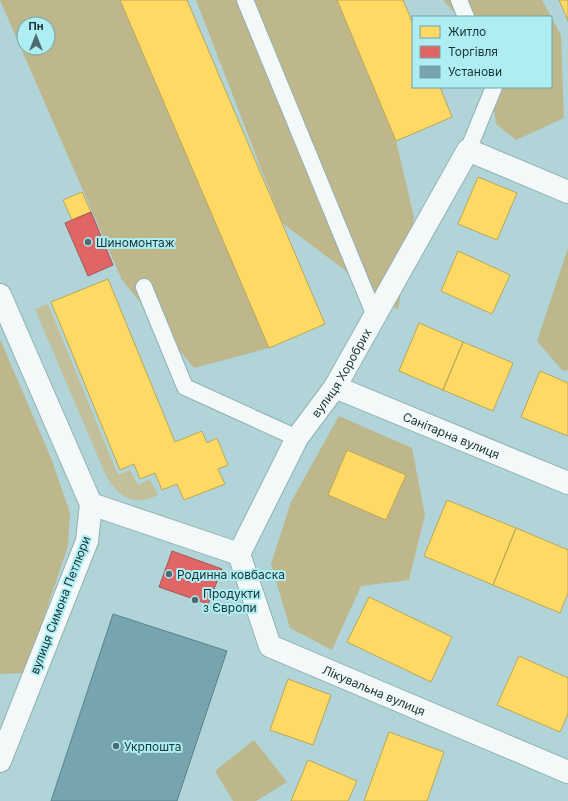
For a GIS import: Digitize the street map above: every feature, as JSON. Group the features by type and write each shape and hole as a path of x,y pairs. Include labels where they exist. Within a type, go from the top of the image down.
{"street":[{"name":"вулиця Хоробрих","path":"239,554 297,438 335,388 468,150"},
{"path":"468,150 568,192"},
{"name":"вулиця Симона Петлюри","path":"0,295 78,471 91,504 87,541 0,761"},
{"name":"Санітарна вулиця","path":"335,388 568,483"},
{"path":"91,504 239,554"},
{"name":"Лікувальна вулиця","path":"239,554 270,646 568,772"}],"lane":[{"path":"245,0 375,316"},
{"path":"459,0 466,16"},
{"path":"468,150 494,88"},
{"path":"144,287 185,387 297,438"}],"shaded area":[{"path":"0,0 120,0 269,348 194,368 122,280 24,56 56,56 56,16 16,16 16,37"},
{"path":"196,0 337,0 396,141 414,217 398,310 282,223"},
{"path":"443,0 542,0 551,16 457,16"},
{"path":"552,18 561,35 564,118 516,140 496,124 491,88 552,88"},
{"path":"568,248 568,371 562,370 537,341"},
{"path":"48,304 118,475 130,470 138,485 150,479 158,495 142,500 128,498 116,490 106,476 35,309"},
{"path":"0,339 51,458 70,513 68,546 25,673 0,674"},
{"path":"339,416 412,448 425,515 409,580 361,586 332,650 290,628 271,564 291,502"},
{"path":"254,740 287,782 256,801 233,801 215,771"}],"building: Житло":[{"path":"120,0 187,0 325,324 269,348"},
{"path":"337,0 403,0 412,22 412,88 440,88 452,117 396,141"},
{"path":"559,0 568,0 568,21 567,18"},
{"path":"478,177 517,193 497,240 458,224"},
{"path":"82,192 91,212 72,220 63,200"},
{"path":"458,251 510,275 492,314 441,291"},
{"path":"108,279 175,442 202,431 207,443 217,438 228,465 218,469 225,484 184,500 177,484 162,490 155,473 140,479 134,464 120,470 51,302"},
{"path":"419,323 463,342 443,390 399,371"},
{"path":"463,342 513,363 493,411 443,390"},
{"path":"540,371 568,383 568,436 521,417"},
{"path":"347,450 406,475 386,520 328,495"},
{"path":"447,500 516,528 493,585 424,556"},
{"path":"516,528 568,550 568,593 560,613 493,585"},
{"path":"369,597 452,637 431,682 347,642"},
{"path":"519,656 568,678 568,714 560,732 497,705"},
{"path":"288,679 331,695 313,745 270,730"},
{"path":"389,732 444,752 427,801 364,801"},
{"path":"308,760 357,781 348,801 291,801"}],"building: Торгівля":[{"path":"91,212 113,265 88,276 65,223"},
{"path":"172,551 222,569 208,604 159,587"}],"building: Установи":[{"path":"113,614 227,651 177,801 51,801"}],"place":[{"name":"Шиномонтаж","path":"88,242"},
{"name":"Родинна ковбаска","path":"169,574"},
{"name":"Продукти з Європи","path":"195,600"},
{"name":"Укрпошта","path":"116,746"}]}
